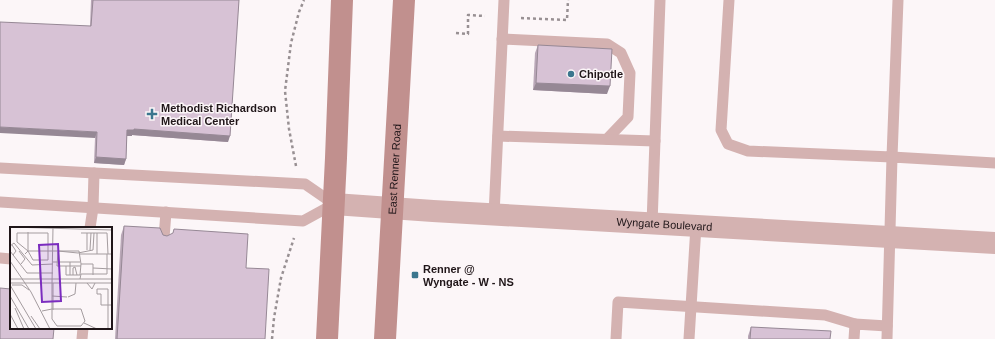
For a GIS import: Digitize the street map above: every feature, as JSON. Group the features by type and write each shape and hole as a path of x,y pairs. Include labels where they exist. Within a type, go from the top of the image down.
{"main road":[{"path":"327,339 342,0"},
{"name":"East Renner Road","path":"385,339 404,0"}],"street":[{"name":"Wyngate Boulevard","path":"334,204 393,209 995,244"}],"lane":[{"path":"494,215 504,0"},
{"path":"652,224 660,0"},
{"path":"729,0 721,130 728,144 748,151 995,163"},
{"path":"887,339 892,117 898,0"},
{"path":"502,39 607,44 621,53 630,73 628,116 607,139"},
{"path":"498,136 655,141"},
{"path":"0,168 305,184 334,204 303,221 0,202"},
{"path":"90,227 93,208 94,173"},
{"path":"164,238 166,212"},
{"path":"689,339 696,226"},
{"path":"0,258 10,259"},
{"path":"616,339 618,302 825,314 855,324 888,326"},
{"path":"854,339 855,324"},
{"path":"82,339 83,329"}],"path":[{"path":"520,18 567,20 568,0"},
{"path":"456,33 468,34 468,16 487,16"}],"building":[{"path":"93,0 239,0 230,136 134,129 127,130 126,159 96,157 97,132 0,127 0,22 91,26"},
{"name":"Chipotle","path":"538,45 612,49 610,86 536,83"},
{"path":"124,226 160,228 163,235 167,236 173,233 174,229 248,234 246,268 269,269 265,339 117,339"},
{"path":"0,288 10,289 10,329 54,329 53,339 0,339"},
{"path":"751,327 831,331 830,339 750,339"}],"place":[{"name":"Chipotle","path":"571,74"},
{"name":"Methodist Richardson Medical Center","path":"152,114"},
{"name":"Renner @ Wyngate - W - NS","path":"415,275"}]}
